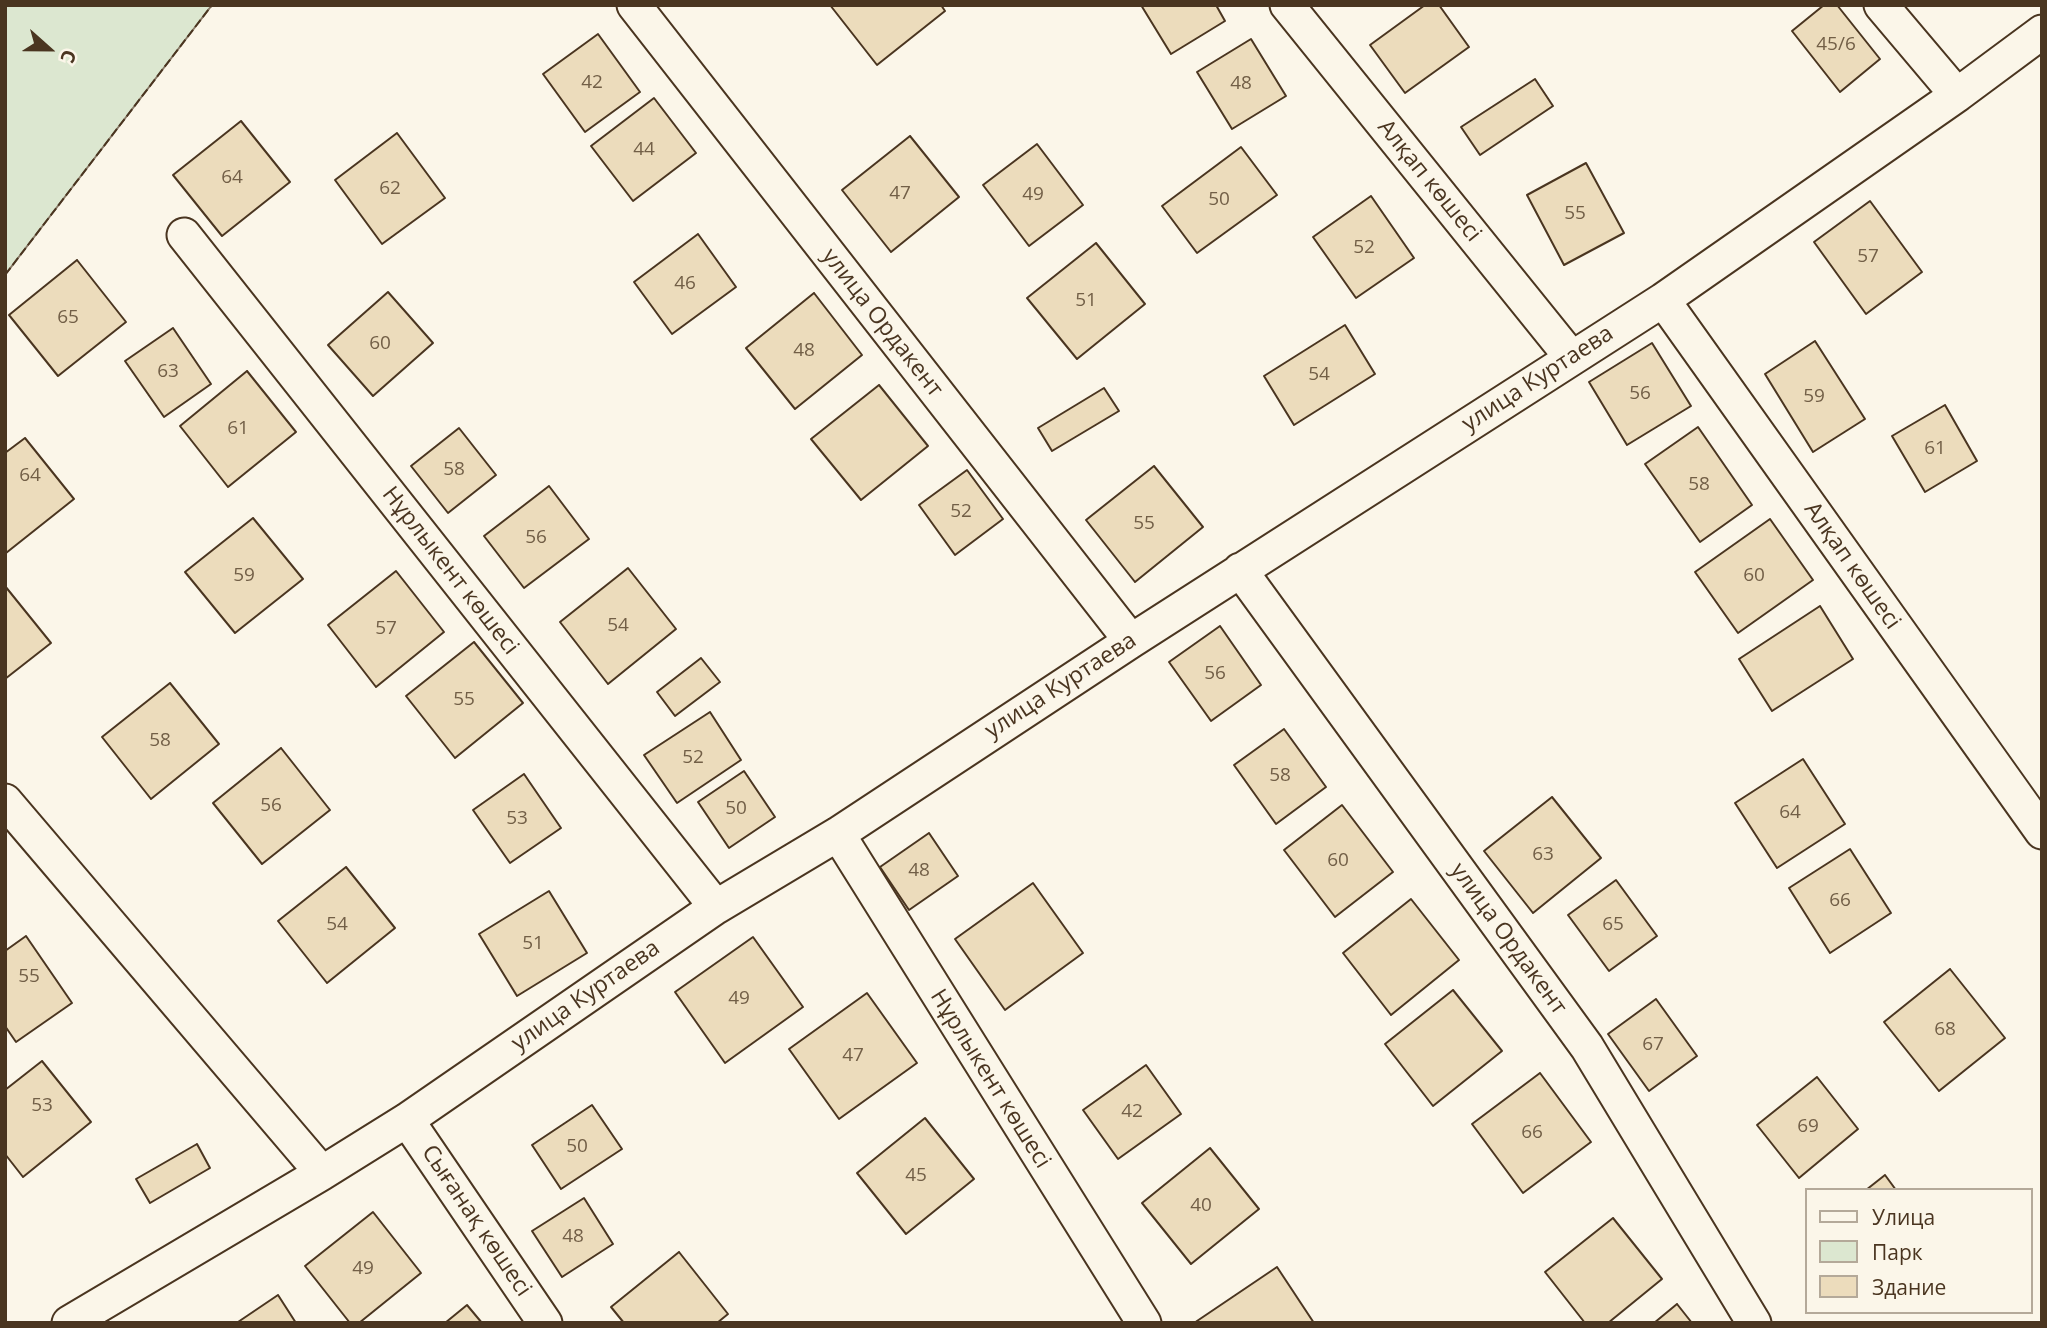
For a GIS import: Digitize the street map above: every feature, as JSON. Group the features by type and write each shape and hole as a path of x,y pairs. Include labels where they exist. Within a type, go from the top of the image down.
{"street":[{"name":"улица Ордакент","path":"634,5 1131,640"},
{"name":"Алқап көшесі","path":"1287,5 1571,357"},
{"path":"1881,5 1957,95"},
{"name":"улица Куртаева","path":"69,1323 407,1120 716,907 838,834 1131,640 1663,300 1957,95 2042,32"},
{"name":"Нұрлыкент көшесі","path":"184,234 716,907"},
{"name":"Алқап көшесі","path":"1663,300 2042,832"},
{"name":"улица Ордакент","path":"1240,570 1587,1047 1754,1323"},
{"path":"5,801 322,1173"},
{"name":"Нұрлыкент көшесі","path":"838,834 1144,1323"},
{"name":"Сығанақ көшесі","path":"407,1120 545,1323"}],"green space":[{"path":"5,5 212,5 5,275"}],"building":[{"path":"830,5 941,5 945,11 877,65"},
{"path":"1141,5 1216,5 1225,21 1171,54"},
{"path":"1425,5 1439,5 1469,47 1405,93 1370,45"},
{"path":"1824,5 1837,5 1880,59 1840,92 1792,31"},
{"path":"598,34 640,92 585,132 543,74"},
{"path":"1251,39 1286,96 1232,129 1197,72"},
{"path":"1535,79 1553,106 1480,155 1461,127"},
{"path":"654,98 696,153 633,201 591,146"},
{"path":"241,121 290,182 222,236 173,175"},
{"path":"397,133 445,198 382,244 335,180"},
{"path":"910,136 959,197 891,252 842,190"},
{"path":"1037,144 1083,205 1029,246 983,185"},
{"path":"1241,147 1277,195 1197,253 1162,206"},
{"path":"1586,163 1624,233 1564,265 1527,195"},
{"path":"1371,196 1414,258 1356,298 1313,237"},
{"path":"1870,201 1922,272 1866,314 1814,242"},
{"path":"698,234 736,287 672,334 634,282"},
{"path":"1096,243 1145,304 1077,359 1027,298"},
{"path":"77,260 126,322 58,376 9,315"},
{"path":"388,292 433,343 373,396 328,345"},
{"path":"814,293 862,355 795,409 746,348"},
{"path":"1345,325 1375,374 1294,425 1264,376"},
{"path":"173,328 211,384 164,417 125,361"},
{"path":"1815,341 1865,419 1813,452 1765,374"},
{"path":"1652,343 1691,406 1627,445 1589,382"},
{"path":"247,371 296,432 228,487 180,426"},
{"path":"879,385 928,446 861,500 811,439"},
{"path":"1104,388 1119,411 1052,451 1038,428"},
{"path":"1945,405 1977,461 1925,492 1892,436"},
{"path":"1698,427 1752,505 1700,542 1645,464"},
{"path":"459,428 496,475 448,513 411,466"},
{"path":"25,438 74,499 6,553 5,453"},
{"path":"1154,466 1203,527 1135,582 1086,520"},
{"path":"967,470 1003,519 955,555 919,505"},
{"path":"549,486 589,539 524,588 484,536"},
{"path":"253,518 303,579 235,633 185,572"},
{"path":"1770,519 1813,580 1738,633 1695,572"},
{"path":"628,568 676,629 608,684 560,622"},
{"path":"396,571 444,632 376,687 328,625"},
{"path":"5,586 51,643 5,679"},
{"path":"1820,606 1853,659 1772,711 1739,659"},
{"path":"1220,626 1261,685 1211,721 1169,662"},
{"path":"474,642 523,703 455,758 406,696"},
{"path":"701,658 720,682 675,716 657,692"},
{"path":"170,683 219,744 151,799 102,737"},
{"path":"710,712 741,760 677,803 644,755"},
{"path":"1284,729 1326,787 1276,824 1234,765"},
{"path":"281,748 330,810 262,864 213,803"},
{"path":"1803,759 1845,824 1777,868 1735,803"},
{"path":"744,771 775,817 729,848 698,802"},
{"path":"524,774 561,828 510,863 473,810"},
{"path":"1552,797 1601,858 1533,913 1484,851"},
{"path":"1342,805 1393,872 1335,917 1284,850"},
{"path":"929,833 958,876 909,910 880,867"},
{"path":"1850,849 1891,913 1830,953 1789,888"},
{"path":"346,867 395,928 327,983 278,921"},
{"path":"1616,880 1657,936 1609,971 1568,915"},
{"path":"1033,883 1083,953 1005,1010 955,939"},
{"path":"549,891 587,953 517,996 479,934"},
{"path":"1411,899 1459,960 1391,1015 1343,953"},
{"path":"26,936 72,1003 16,1042 5,1026 5,951"},
{"path":"753,937 803,1007 725,1063 675,992"},
{"path":"1950,969 2005,1038 1939,1091 1884,1022"},
{"path":"1453,990 1502,1051 1433,1106 1385,1044"},
{"path":"867,993 917,1063 839,1119 789,1049"},
{"path":"1656,999 1697,1056 1649,1091 1608,1034"},
{"path":"42,1061 91,1122 23,1177 5,1154 5,1090"},
{"path":"1146,1065 1181,1114 1118,1159 1083,1110"},
{"path":"1540,1073 1591,1142 1523,1193 1472,1124"},
{"path":"1817,1077 1858,1129 1799,1178 1757,1125"},
{"path":"592,1105 622,1149 561,1189 532,1145"},
{"path":"925,1118 974,1179 906,1234 857,1173"},
{"path":"197,1144 210,1168 150,1203 136,1179"},
{"path":"1210,1148 1259,1209 1191,1264 1142,1203"},
{"path":"1885,1175 1895,1188 1869,1188"},
{"path":"584,1198 613,1244 562,1277 532,1231"},
{"path":"373,1212 421,1273 359,1323 350,1323 305,1266"},
{"path":"1613,1218 1662,1279 1608,1323 1585,1323 1545,1272"},
{"path":"679,1252 728,1314 717,1323 624,1323 611,1307"},
{"path":"1277,1267 1314,1323 1194,1323"},
{"path":"278,1295 296,1323 238,1323 238,1322"},
{"path":"1677,1304 1692,1323 1654,1323"},
{"path":"467,1305 482,1323 445,1323"}],"fence":[{"path":"5,275 212,5"}]}
